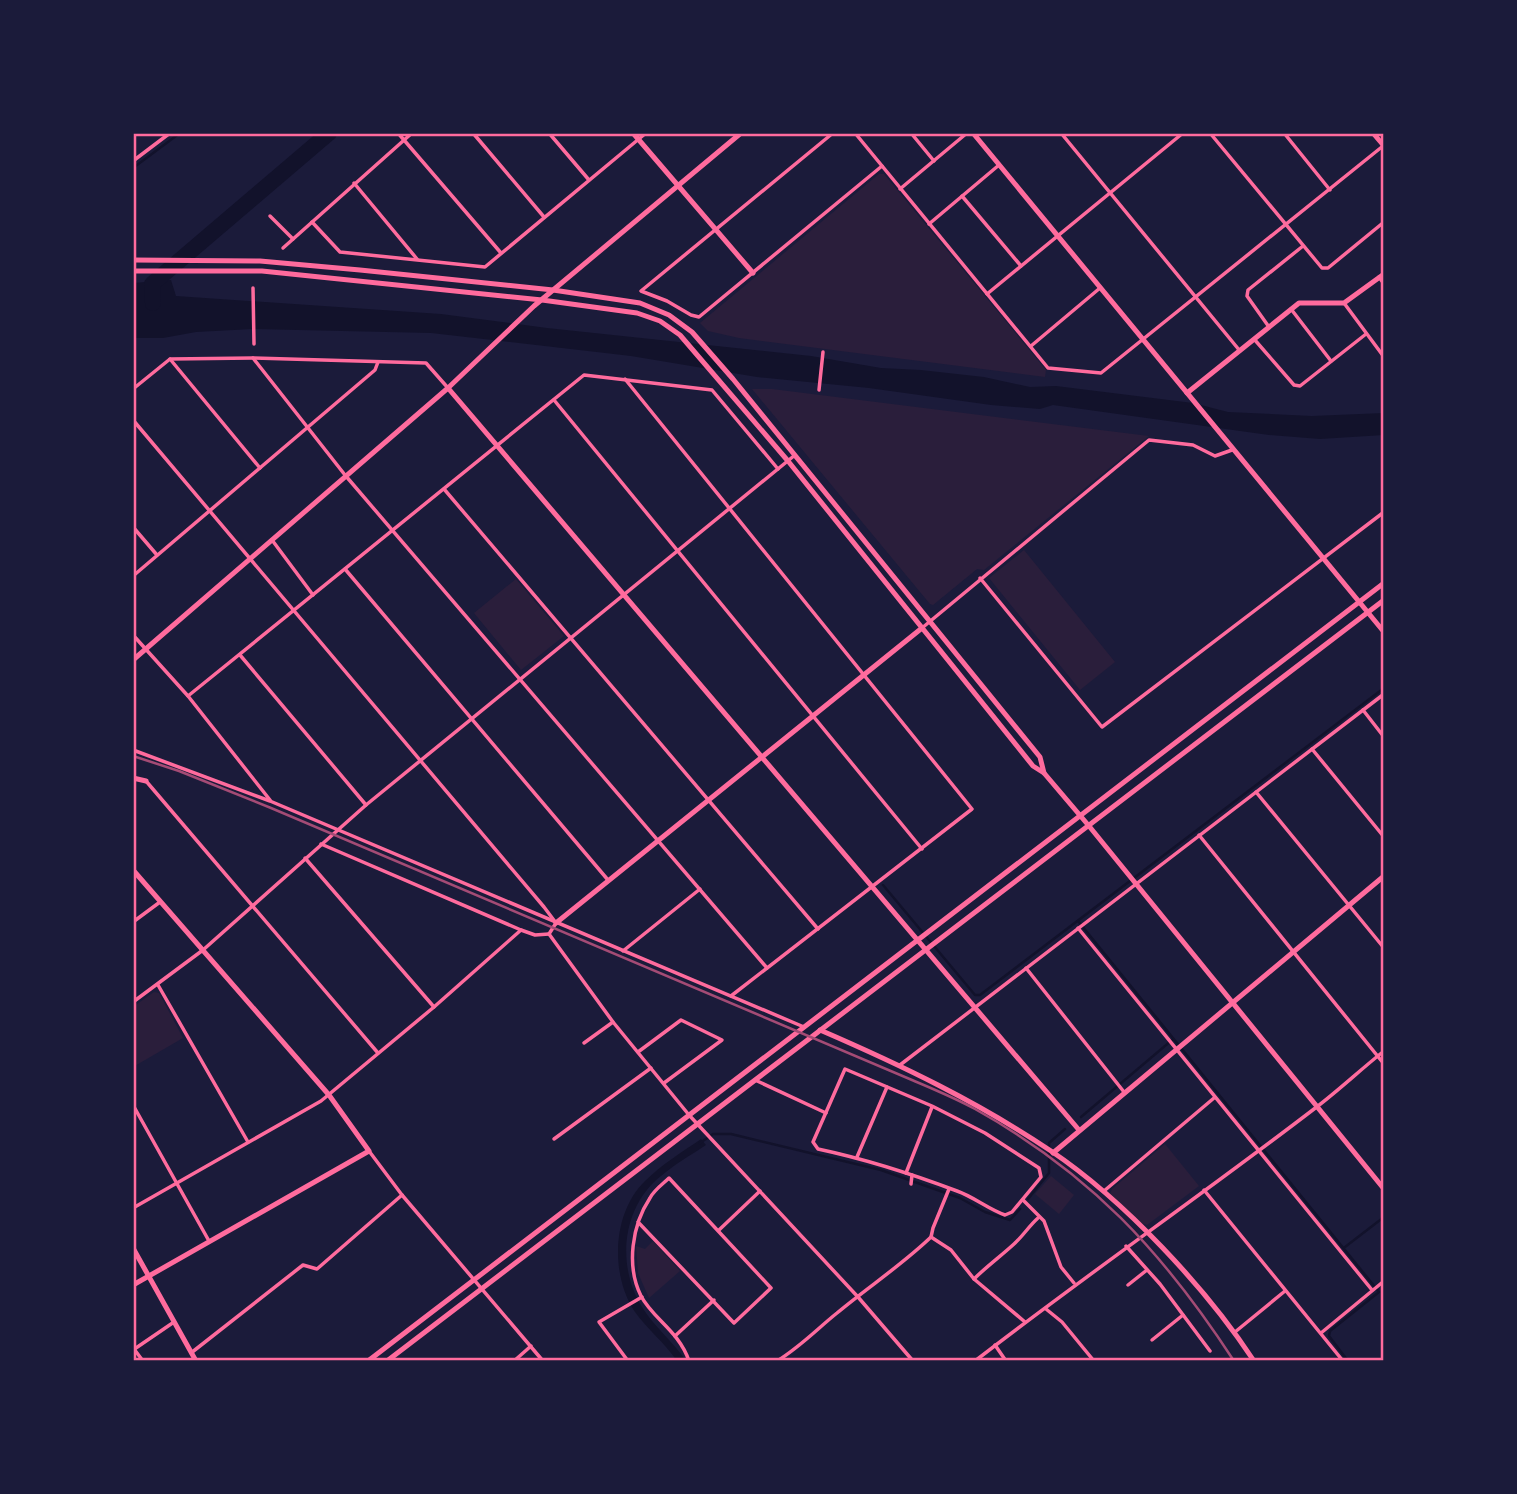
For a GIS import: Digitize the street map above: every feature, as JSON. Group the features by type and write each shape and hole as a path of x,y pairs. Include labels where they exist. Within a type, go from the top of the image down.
{"street":[{"path":"133,161 170,133"},
{"path":"398,133 500,253"},
{"path":"284,248 412,133"},
{"path":"473,133 545,217"},
{"path":"549,133 589,180"},
{"path":"632,133 753,273"},
{"path":"312,222 340,251 485,267 646,133"},
{"path":"133,660 448,388 553,290 741,133"},
{"path":"833,133 641,291 699,317 882,166"},
{"path":"855,133 1048,368 1101,373 1384,146 1373,133"},
{"path":"911,133 934,161"},
{"path":"900,189 967,133"},
{"path":"973,133 1384,632"},
{"path":"1061,133 1240,351"},
{"path":"987,294 1183,133"},
{"path":"1210,133 1322,268 1328,268 1384,222"},
{"path":"1284,133 1330,190"},
{"path":"929,224 999,165"},
{"path":"354,183 417,259"},
{"path":"962,196 1021,266"},
{"path":"270,216 292,239"},
{"path":"1269,327 1247,296 1248,290 1303,246"},
{"path":"133,260 260,261 553,290 640,303 668,315 692,332 733,379 1040,757 1044,773"},
{"path":"133,271 262,271 542,300 637,313 660,321 680,335 788,461 1033,766 1044,773 1089,826 1384,1189"},
{"path":"1187,393 1299,303 1344,303 1382,275 1384,284"},
{"path":"253,288 254,344"},
{"path":"1031,346 1100,288"},
{"path":"1344,303 1384,357"},
{"path":"1291,309 1331,361"},
{"path":"1254,339 1294,385 1300,386 1366,334"},
{"path":"819,390 823,352"},
{"path":"253,358 345,475 767,968"},
{"path":"133,389 170,359 253,358 425,363 1079,1130"},
{"path":"170,359 260,468"},
{"path":"133,576 375,370 377,362"},
{"path":"188,696 584,375 712,390 778,469"},
{"path":"625,379 972,809 731,996"},
{"path":"554,400 922,849"},
{"path":"133,420 556,923"},
{"path":"549,934 556,923 931,621 1149,439 1193,445 1215,456 1232,450"},
{"path":"133,1002 203,950 366,805 795,455"},
{"path":"444,489 818,929"},
{"path":"980,578 1102,727 1384,512"},
{"path":"133,527 157,555"},
{"path":"272,540 313,595"},
{"path":"345,569 609,882"},
{"path":"368,1361 1384,583"},
{"path":"387,1361 1384,600"},
{"path":"133,635 188,696 270,800"},
{"path":"240,655 366,805"},
{"path":"900,1065 1384,694"},
{"path":"1363,710 1384,737"},
{"path":"1312,749 1384,837"},
{"path":"133,750 270,800 804,1027"},
{"path":"133,778 146,781 378,1053"},
{"path":"1256,792 1384,948"},
{"path":"1199,835 1384,1064"},
{"path":"321,844 521,930 535,935 549,934"},
{"path":"305,858 434,1007"},
{"path":"133,870 329,1095 402,1195 543,1361"},
{"path":"1054,1153 1384,876"},
{"path":"623,951 700,889"},
{"path":"133,922 160,902"},
{"path":"1078,928 1373,1290"},
{"path":"133,1209 329,1095 521,930"},
{"path":"549,934 613,1022 689,1115 858,1297 913,1361"},
{"path":"1026,968 1124,1092"},
{"path":"158,985 248,1142"},
{"path":"638,1052 681,1020 722,1040 664,1083"},
{"path":"584,1043 613,1022"},
{"path":"820,1030 900,1065 979,1106 1054,1153 1146,1232 1235,1332 1254,1361"},
{"path":"975,1361 1046,1309 1075,1283 1317,1107 1384,1051"},
{"path":"554,1139 652,1068"},
{"path":"845,1069 887,1087 985,1133 1039,1168 1041,1178 1012,1212 1005,1214 912,1175 857,1157 818,1149 813,1142 845,1069"},
{"path":"755,1080 826,1114"},
{"path":"857,1157 887,1087"},
{"path":"1102,1192 1214,1098"},
{"path":"133,1105 209,1241"},
{"path":"906,1173 932,1106"},
{"path":"133,1285 369,1151"},
{"path":"911,1184 912,1175"},
{"path":"638,1222 734,1323 771,1288 669,1178 651,1196 638,1222 633,1247 634,1271 642,1297 675,1336 689,1361"},
{"path":"777,1361 798,1348 838,1312 908,1259 931,1237 950,1189"},
{"path":"1204,1190 1343,1361"},
{"path":"719,1230 760,1191"},
{"path":"191,1353 303,1265 317,1269 402,1195"},
{"path":"1023,1200 1038,1218 1044,1221 1061,1267 1075,1283"},
{"path":"974,1279 1016,1242 1038,1218"},
{"path":"931,1237 951,1250 974,1279 1025,1322"},
{"path":"1126,1246 1210,1351"},
{"path":"133,1248 196,1361"},
{"path":"1128,1285 1147,1270"},
{"path":"1321,1333 1384,1281"},
{"path":"1235,1332 1285,1291"},
{"path":"628,1361 599,1322 642,1297"},
{"path":"675,1336 714,1300"},
{"path":"1046,1309 1062,1322 1094,1361"},
{"path":"1152,1340 1183,1315"},
{"path":"143,1361 133,1350 174,1322"},
{"path":"995,1345 1006,1361"},
{"path":"514,1361 531,1346"}],"shaded area":[{"path":"879,174 884,174 1046,370 1045,377 739,338 708,331 700,323"},
{"path":"171,280 176,296 441,314 811,356 881,368 984,377 1030,387 1056,386 1193,403 1228,412 1312,416 1384,413 1384,435 1320,439 1269,435 1053,405 1040,409 991,405 869,388 757,377 631,356 431,333 253,329 196,332 163,338 133,338 133,283"},
{"path":"752,389 772,389 1149,436 984,570 977,569 933,605"},
{"path":"1024,550 1115,662 1080,690 989,578"},
{"path":"516,579 564,636 521,670 474,613"},
{"path":"154,992 159,993 183,1038 133,1067 133,1007"},
{"path":"701,1139 706,1145 666,1172 648,1189 631,1220 627,1237 626,1255 634,1291 647,1314 686,1361 677,1361 635,1312 627,1297 618,1263 618,1245 626,1210 634,1194 658,1170"},
{"path":"1165,1144 1199,1186 1147,1225 1141,1223 1110,1194 1112,1189"},
{"path":"1051,1176 1074,1195 1059,1214 1035,1194"},
{"path":"653,1241 680,1271 649,1298 638,1273 636,1246 645,1249"}],"waterway":[{"path":"133,168 180,133"},
{"path":"153,303 152,284 329,133"},
{"path":"883,885 975,995 980,995 1384,688"},
{"path":"1078,921 1379,1292 1330,1331 1329,1336 1348,1361"},
{"path":"1081,1117 1172,1040"},
{"path":"1028,1199 1049,1173 1049,1143 1065,1129"},
{"path":"700,1143 713,1134 731,1134 881,1170 960,1198 985,1212 1010,1220 1020,1209"},
{"path":"1345,1247 1384,1217"}],"railway":[{"path":"133,756 179,771 271,808 975,1109 1054,1160 1121,1218 1180,1285 1234,1361"}]}
